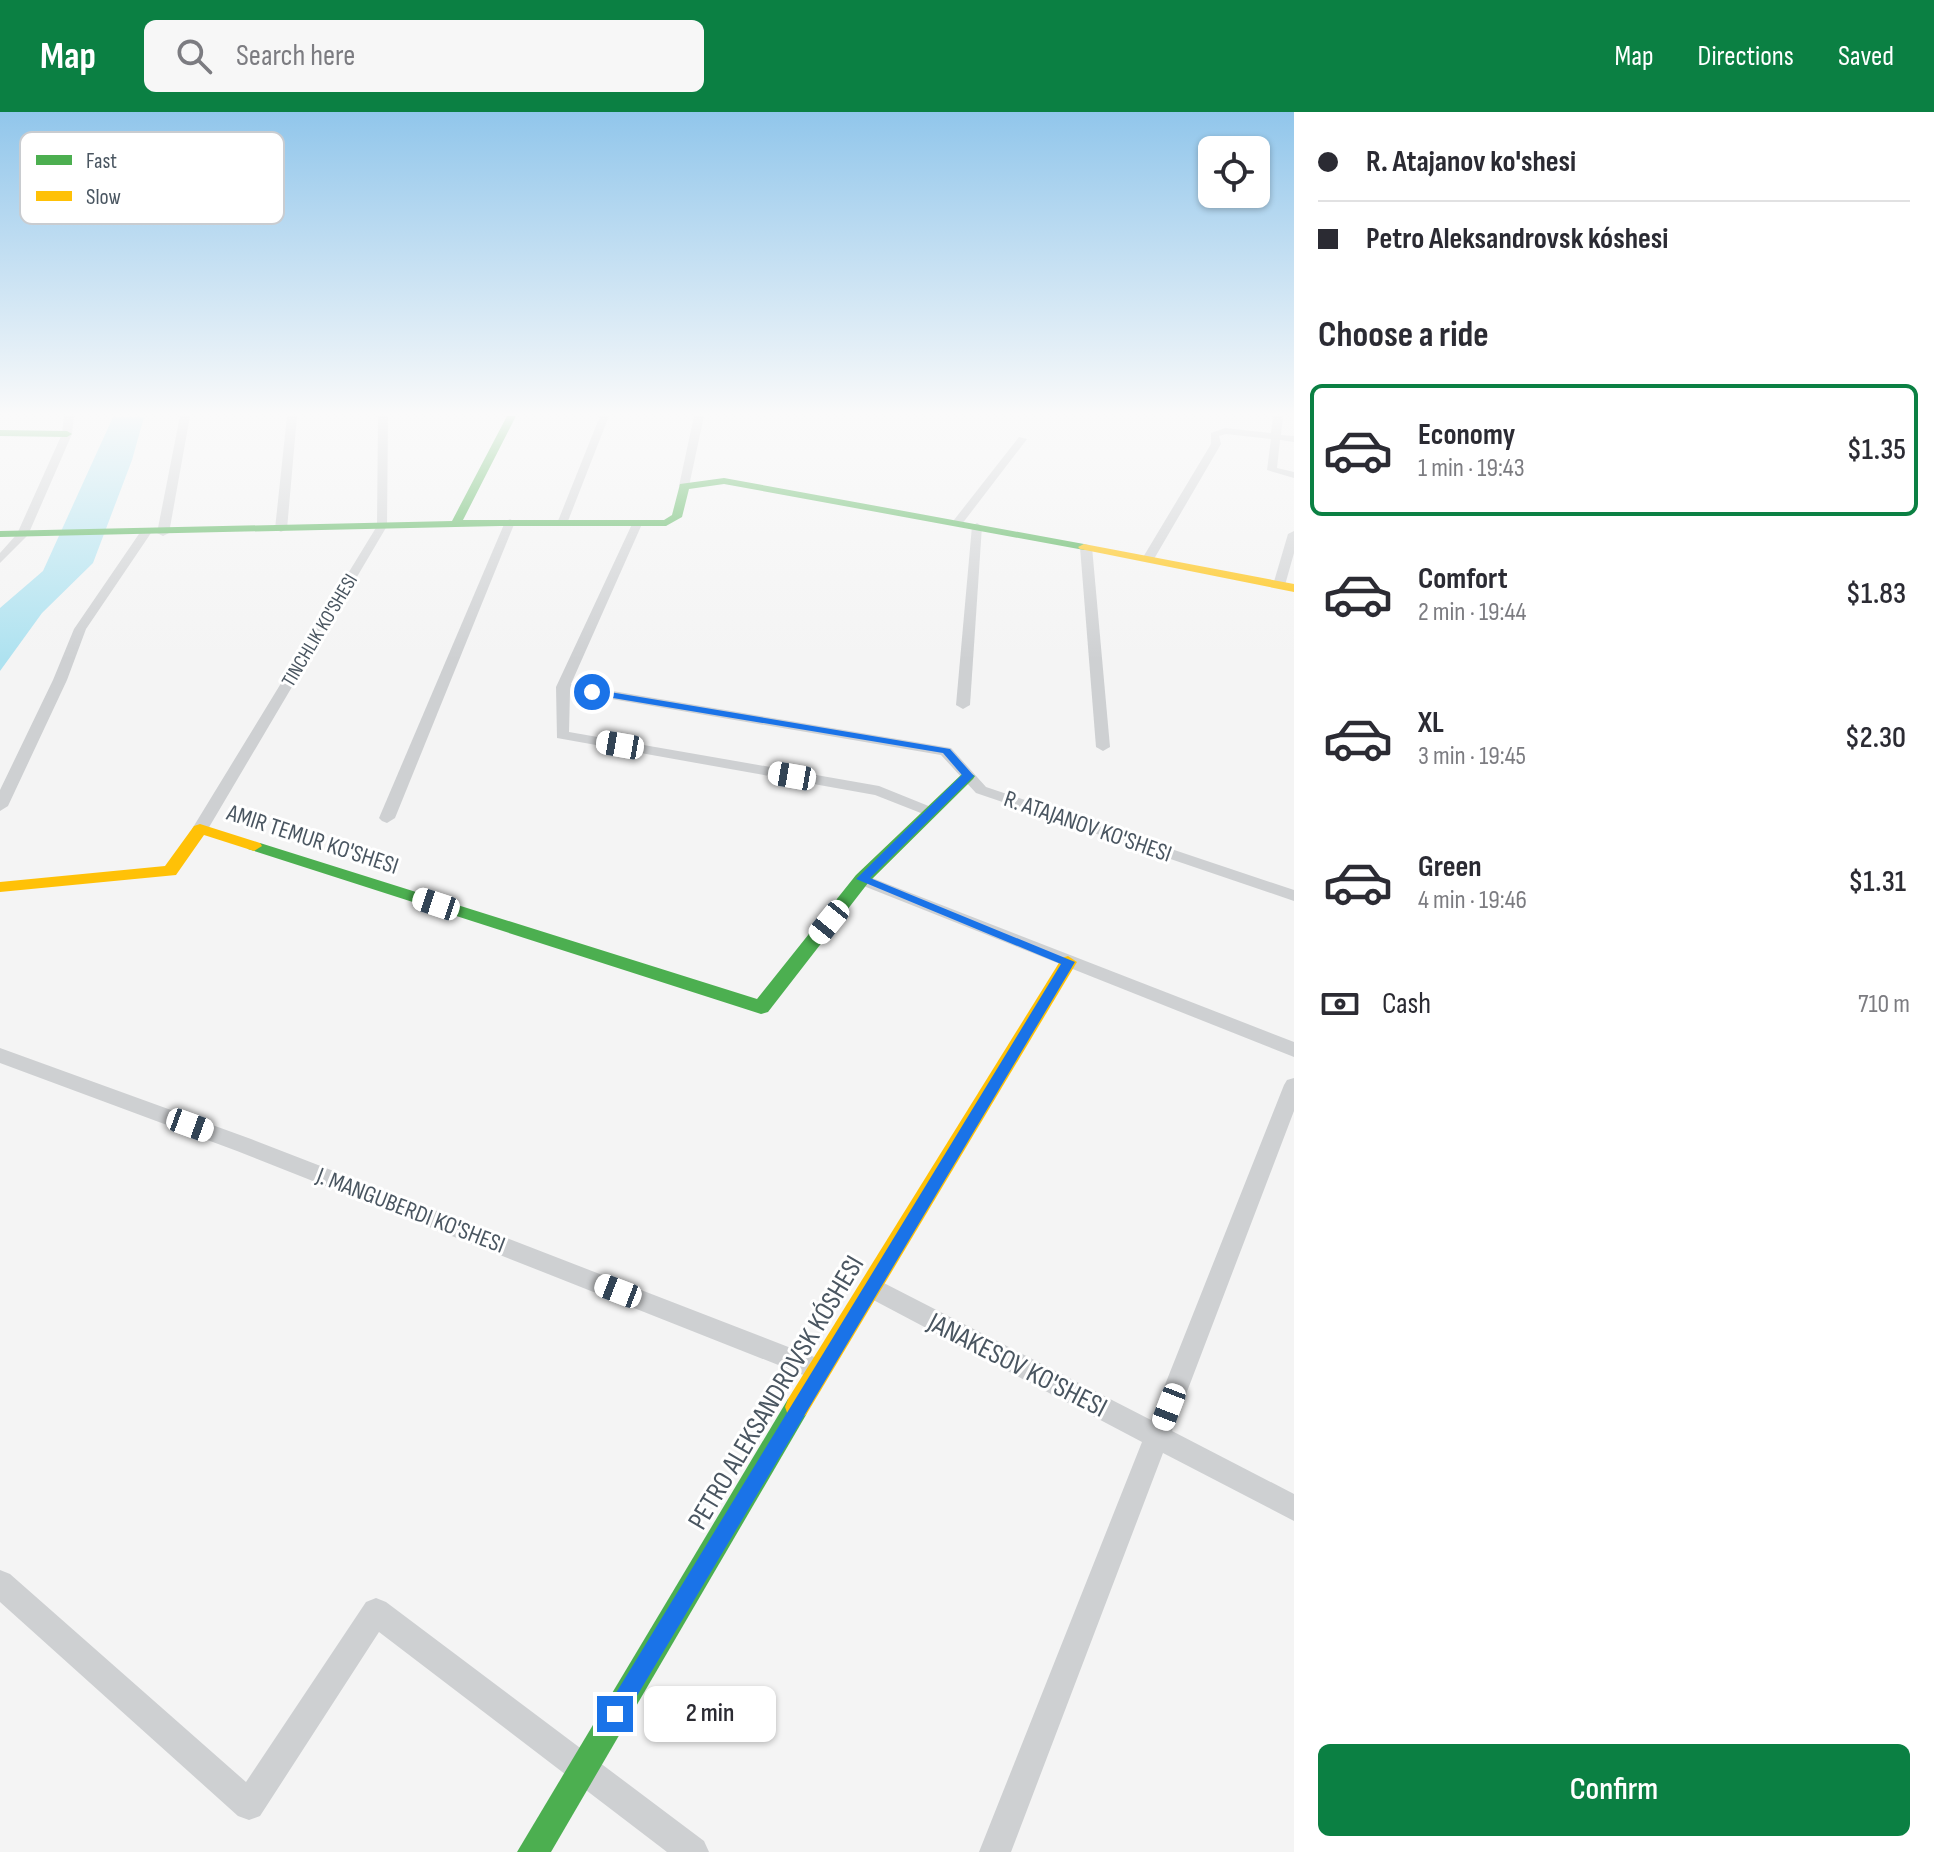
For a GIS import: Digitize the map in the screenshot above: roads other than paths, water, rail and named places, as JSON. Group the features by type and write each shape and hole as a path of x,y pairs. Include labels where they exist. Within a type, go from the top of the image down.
{"street":[{"path":"0,560 22,535 38,497"},
{"path":"0,806 60,680 80,629 154,533 168,520 172,497"},
{"path":"281,529 284,497"},
{"path":"382,497 382,526"},
{"path":"456,524 470,497"},
{"path":"563,521 573,497"},
{"path":"0,534 121,534 563,521 666,523 677,517 681,497"},
{"path":"816,497 1286,586 1294,534"},
{"path":"958,522 977,497"},
{"path":"1148,559 1185,497"},
{"path":"387,818 510,522"},
{"path":"637,524 563,687 562,735 879,791 931,812"},
{"name":"TINCHLIK KO'SHESI","path":"200,829 382,526"},
{"path":"963,705 977,526"},
{"path":"1086,547 1103,747"},
{"name":"R. ATAJANOV KO'SHESI","path":"563,687 946,751 981,790 1294,896"},
{"path":"968,776 862,879 1294,1050"},
{"name":"AMIR TEMUR KO'SHESI","path":"0,887 170,871 200,829 761,1007 862,879"},
{"name":"PETRO ALEKSANDROVSK KÓSHESI","path":"533,1852 819,1370 1068,962"},
{"name":"J. MANGUBERDI KO'SHESI","path":"0,1055 244,1145 819,1370"},
{"path":"995,1852 1294,1085"},
{"name":"JANAKESOV KO'SHESI","path":"870,1287 1294,1508"},
{"path":"0,1584 249,1805 376,1612 693,1852"}],"water":[{"path":"77,497 118,497 93,563 42,613 0,671 0,608 43,571"}]}
